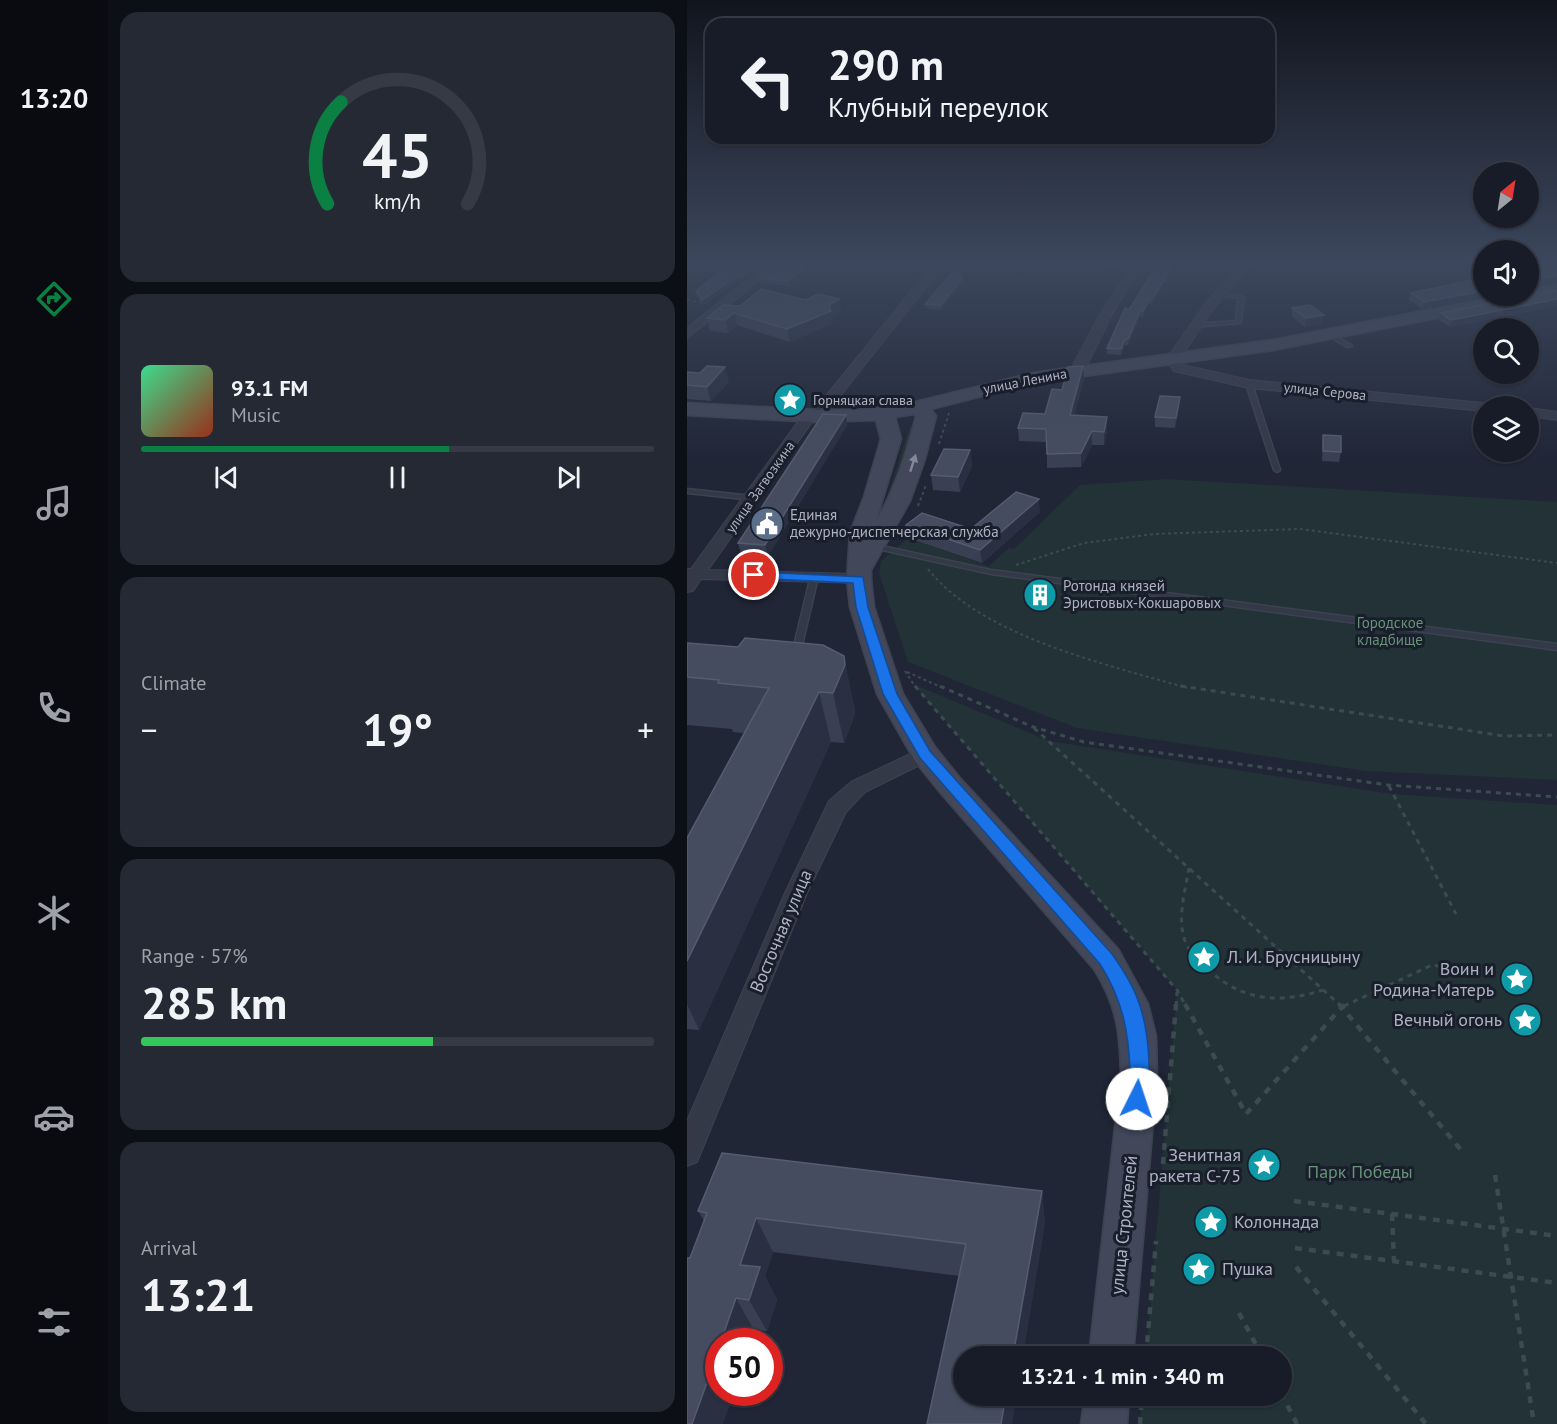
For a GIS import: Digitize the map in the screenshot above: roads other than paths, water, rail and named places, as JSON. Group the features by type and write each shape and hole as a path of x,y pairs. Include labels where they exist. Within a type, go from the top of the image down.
{"main road":[{"name":"улица Ленина","path":"884,413 919,408 978,390 1077,371 1172,360 1357,328"},
{"path":"859,576 899,501 915,459 926,416 919,408"},
{"path":"687,410 814,416 884,413"},
{"name":"улица Строителей","path":"884,413 891,439 875,497 861,533 859,576 862,607 890,694 925,754 1106,959 1131,1004 1138,1036 1139,1075 1112,1346"},
{"path":"875,497 881,504 889,505 899,501"},
{"path":"1104,1424 1106,1406"}],"street":[{"name":"улица Загвозкина","path":"691,578 814,416 887,328"},
{"path":"1077,371 1098,328"},
{"path":"1172,360 1192,328"},
{"name":"улица Серова","path":"1172,360 1179,368 1249,384 1473,406"},
{"path":"1539,413 1557,416"},
{"path":"691,578 859,576"},
{"name":"Восточная улица","path":"687,1153 796,893 837,807 858,787 925,754"}],"lane":[{"path":"1329,334 1349,346"},
{"path":"1249,384 1277,470"},
{"path":"688,491 752,498"},
{"path":"873,546 991,573 1557,647"},
{"path":"793,665 814,577"}],"place":[{"name":"Горняцкая слава","path":"790,400"},
{"name":"Единая дежурно-диспетчерская служба","path":"767,524"},
{"name":"Ротонда князей Эристовых-Кокшаровых","path":"1040,595"},
{"name":"Л. И. Брусницыну","path":"1204,957"},
{"name":"Воин и Родина-Матерь","path":"1517,979"},
{"name":"Вечный огонь","path":"1525,1020"},
{"name":"Зенитная ракета С-75","path":"1264,1165"},
{"name":"Колоннада","path":"1211,1222"},
{"name":"Пушка","path":"1199,1269"}],"park label":[{"name":"Городское кладбище","path":"1390,632"},
{"name":"Парк Победы","path":"1360,1172"}]}
